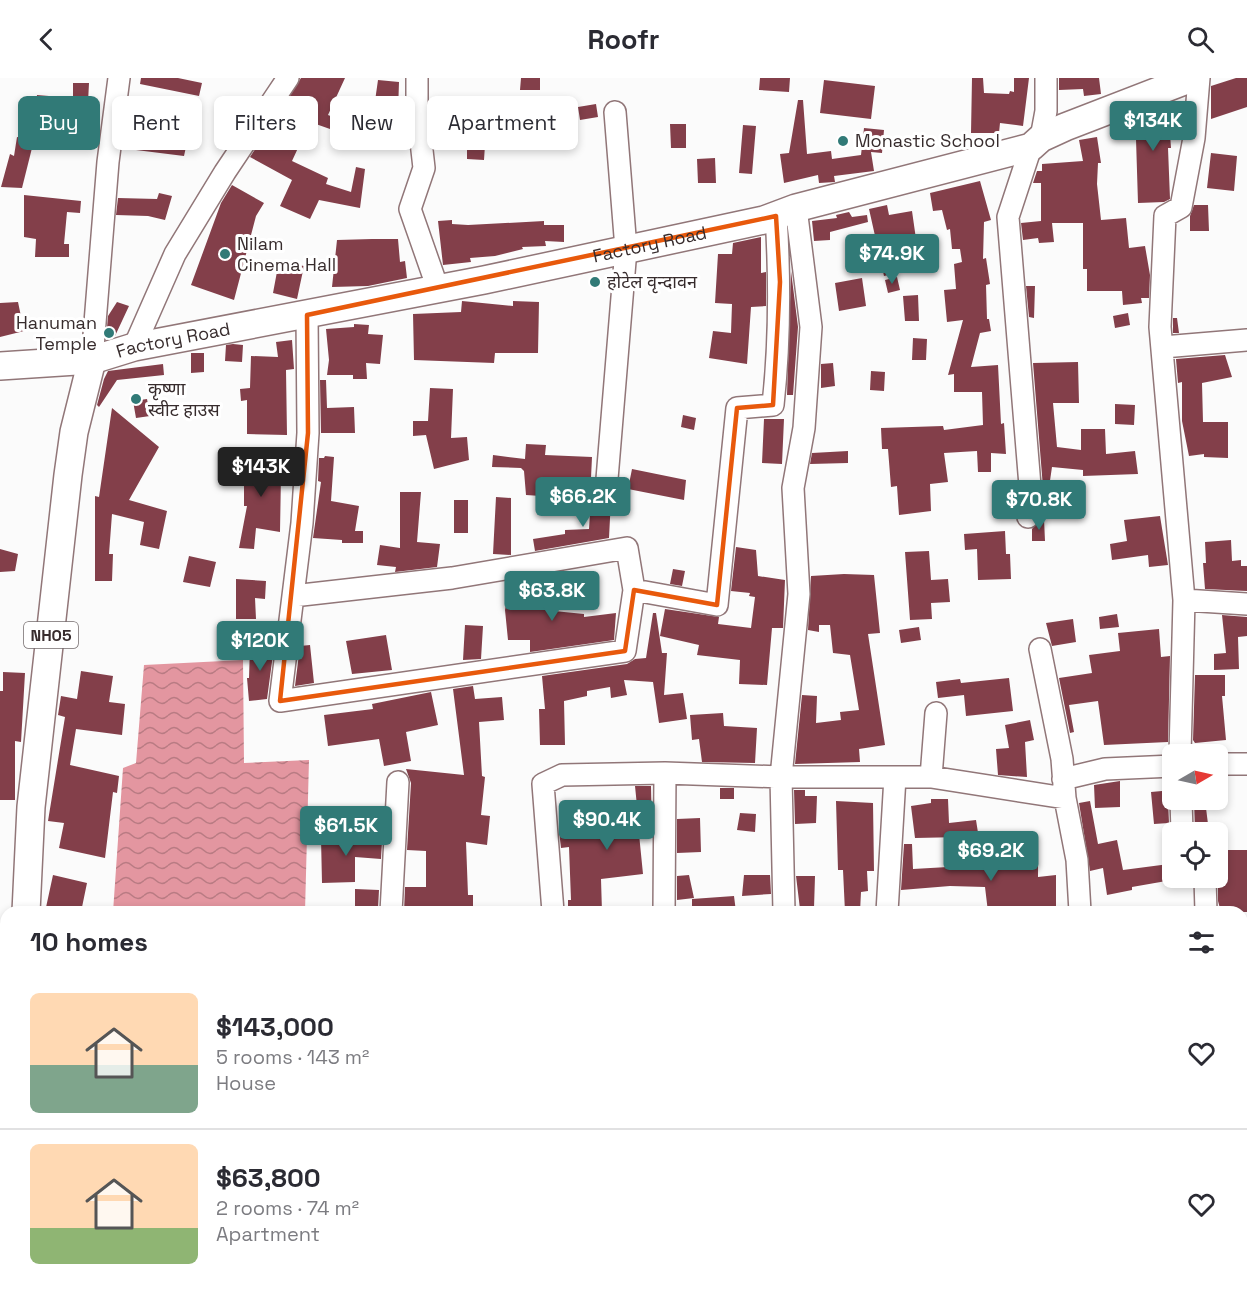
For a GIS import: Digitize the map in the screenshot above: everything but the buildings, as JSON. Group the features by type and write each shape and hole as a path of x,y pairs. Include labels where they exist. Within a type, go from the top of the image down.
{"main road":[{"name":"Factory Road","path":"0,366 92,360 134,347 438,289 786,212 1036,142 1192,78"},
{"name":"NH05","path":"26,906 31,807 68,475 74,432 92,360"}],"street":[{"path":"92,360 108,162 119,78"},
{"path":"134,347 175,254 225,172 288,78"},
{"path":"417,78 417,106 424,168 410,209 438,289"},
{"path":"1028,517 1030,498 1008,217 1046,111 1046,78"},
{"path":"1180,744 1184,600 1160,327 1165,216 1181,207 1194,138 1199,78"},
{"path":"607,479 626,249 615,112"},
{"path":"634,590 717,605 737,408 772,405 778,355 780,282 786,212"},
{"path":"784,906 781,777 799,594 793,488 804,428 811,327 786,212"},
{"path":"293,596 452,578 627,548 634,590 625,651 280,701 293,596 308,433 307,315"},
{"path":"1163,347 1247,340"},
{"path":"1184,600 1247,604"},
{"path":"1040,649 1077,860 1080,906"},
{"path":"931,777 936,713"},
{"path":"1228,764 1247,764"},
{"path":"553,906 543,784 562,775 666,773 781,777 931,777 1064,788 1105,769 1162,766"},
{"path":"664,906 666,773"},
{"path":"887,906 896,777"},
{"path":"391,906 398,782"},
{"path":"1205,888 1206,906"}],"highlighted area":[{"path":"776,216 780,282 773,405 737,408 717,605 634,590 625,651 280,701 308,433 307,315"}],"water":[{"path":"243,660 244,763 309,760 305,906 113,906 123,768 136,763 144,665"}],"place":[{"name":"Monastic School","path":"843,141"},
{"name":"Nilam Cinema Hall","path":"225,254"},
{"name":"होटेल वृन्दावन","path":"595,282"},
{"name":"Hanuman Temple","path":"109,333"},
{"name":"कृष्णा स्वीट हाउस","path":"136,399"}]}
